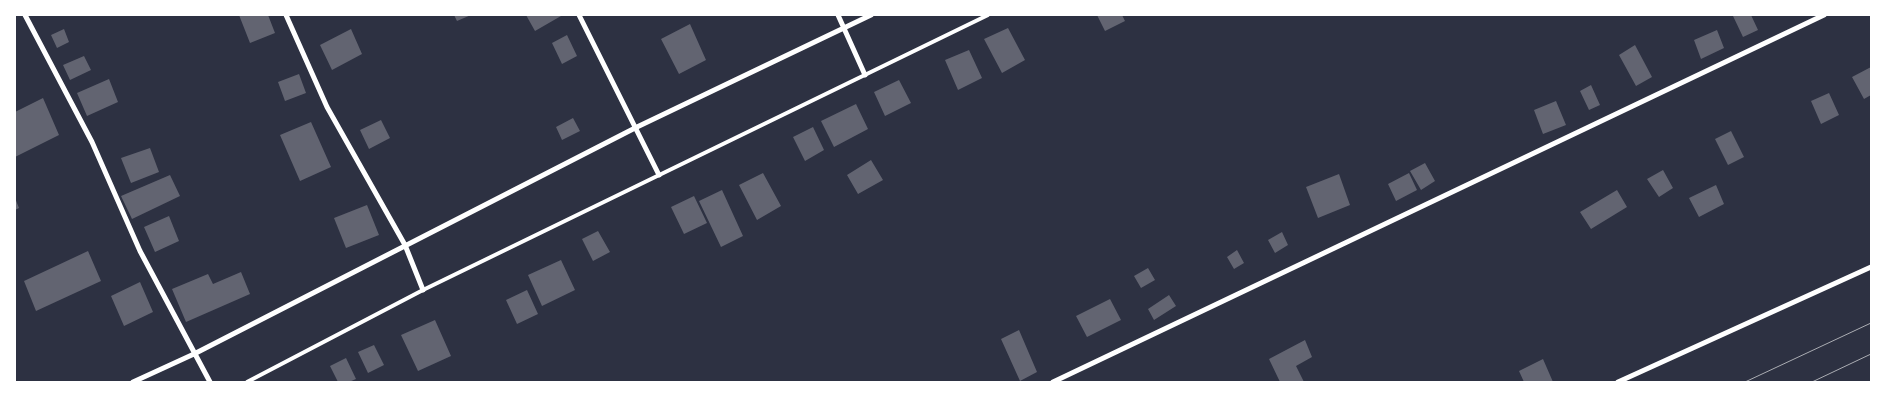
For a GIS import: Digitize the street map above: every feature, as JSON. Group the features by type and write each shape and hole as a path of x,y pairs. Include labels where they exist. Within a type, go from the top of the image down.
{"street":[{"path":"25,15 92,142 140,251 210,382"},
{"path":"286,15 327,107 405,245 423,290"},
{"path":"579,15 637,127 659,175"},
{"path":"838,15 865,75"},
{"path":"133,382 194,354 637,127 871,15"},
{"path":"1053,382 1824,15"},
{"path":"1618,382 1871,267"}],"lane":[{"path":"247,382 423,290 988,15"}],"building":[{"path":"239,15 268,15 275,33 250,43"},
{"path":"454,15 471,15 457,21"},
{"path":"526,15 560,15 561,16 535,31"},
{"path":"1097,15 1122,15 1125,21 1105,31"},
{"path":"1751,15 1758,30 1743,37 1733,16"},
{"path":"690,24 706,60 679,74 661,39"},
{"path":"1008,28 1025,60 1002,73 984,39"},
{"path":"64,29 69,42 57,48 51,35"},
{"path":"351,29 362,54 332,70 320,45"},
{"path":"1717,30 1724,48 1701,59 1694,40"},
{"path":"567,35 577,56 562,64 552,43"},
{"path":"1635,45 1652,77 1636,86 1619,55"},
{"path":"969,50 982,78 958,90 945,60"},
{"path":"84,56 91,70 70,80 63,65"},
{"path":"1871,67 1871,95 1864,99 1852,77"},
{"path":"299,74 306,93 285,101 278,82"},
{"path":"109,79 118,102 87,116 77,93"},
{"path":"899,80 911,103 885,116 874,92"},
{"path":"1591,85 1600,105 1589,110 1580,91"},
{"path":"1829,93 1839,115 1821,124 1811,101"},
{"path":"43,98 59,135 15,157 15,112"},
{"path":"1556,101 1566,125 1543,134 1534,110"},
{"path":"856,104 868,129 834,147 821,121"},
{"path":"573,118 580,131 562,140 556,127"},
{"path":"381,120 390,138 369,149 360,130"},
{"path":"311,122 331,167 300,181 280,135"},
{"path":"813,127 824,150 805,161 793,137"},
{"path":"1731,131 1744,157 1728,165 1715,139"},
{"path":"150,148 159,172 131,183 121,158"},
{"path":"871,160 883,180 858,194 847,175"},
{"path":"1425,163 1435,181 1421,190 1410,171"},
{"path":"1663,170 1673,188 1659,197 1647,179"},
{"path":"763,173 781,206 757,220 739,185"},
{"path":"1409,173 1417,190 1396,201 1388,184"},
{"path":"1339,174 1350,205 1318,218 1306,187"},
{"path":"170,175 180,196 132,219 121,196"},
{"path":"1716,185 1724,204 1699,217 1689,198"},
{"path":"722,190 743,236 721,247 699,201"},
{"path":"1617,190 1627,207 1591,229 1580,212"},
{"path":"694,196 707,223 684,234 671,207"},
{"path":"15,198 19,208 15,210"},
{"path":"367,205 379,235 346,248 334,218"},
{"path":"169,216 179,241 155,252 144,227"},
{"path":"598,231 610,252 593,261 582,239"},
{"path":"1282,232 1288,245 1275,253 1268,240"},
{"path":"1237,250 1244,263 1234,269 1227,257"},
{"path":"88,251 101,281 36,311 24,281"},
{"path":"561,260 575,290 542,306 528,275"},
{"path":"1148,268 1155,280 1141,288 1134,276"},
{"path":"241,272 250,294 186,322 172,289 208,274 213,284"},
{"path":"140,282 153,312 124,326 111,296"},
{"path":"527,290 538,314 517,324 506,300"},
{"path":"1169,295 1176,306 1154,320 1148,309"},
{"path":"1110,299 1121,320 1087,337 1076,316"},
{"path":"435,320 451,356 418,371 401,335"},
{"path":"1019,330 1037,372 1020,381 1001,339"},
{"path":"1305,340 1312,357 1296,366 1304,382 1280,382 1269,359"},
{"path":"374,345 384,365 368,373 358,352"},
{"path":"346,358 356,379 349,382 338,382 330,366"},
{"path":"1543,359 1553,382 1524,382 1519,371"}],"tram line":[{"path":"1745,382 1871,323"},
{"path":"1812,382 1871,354"}]}
